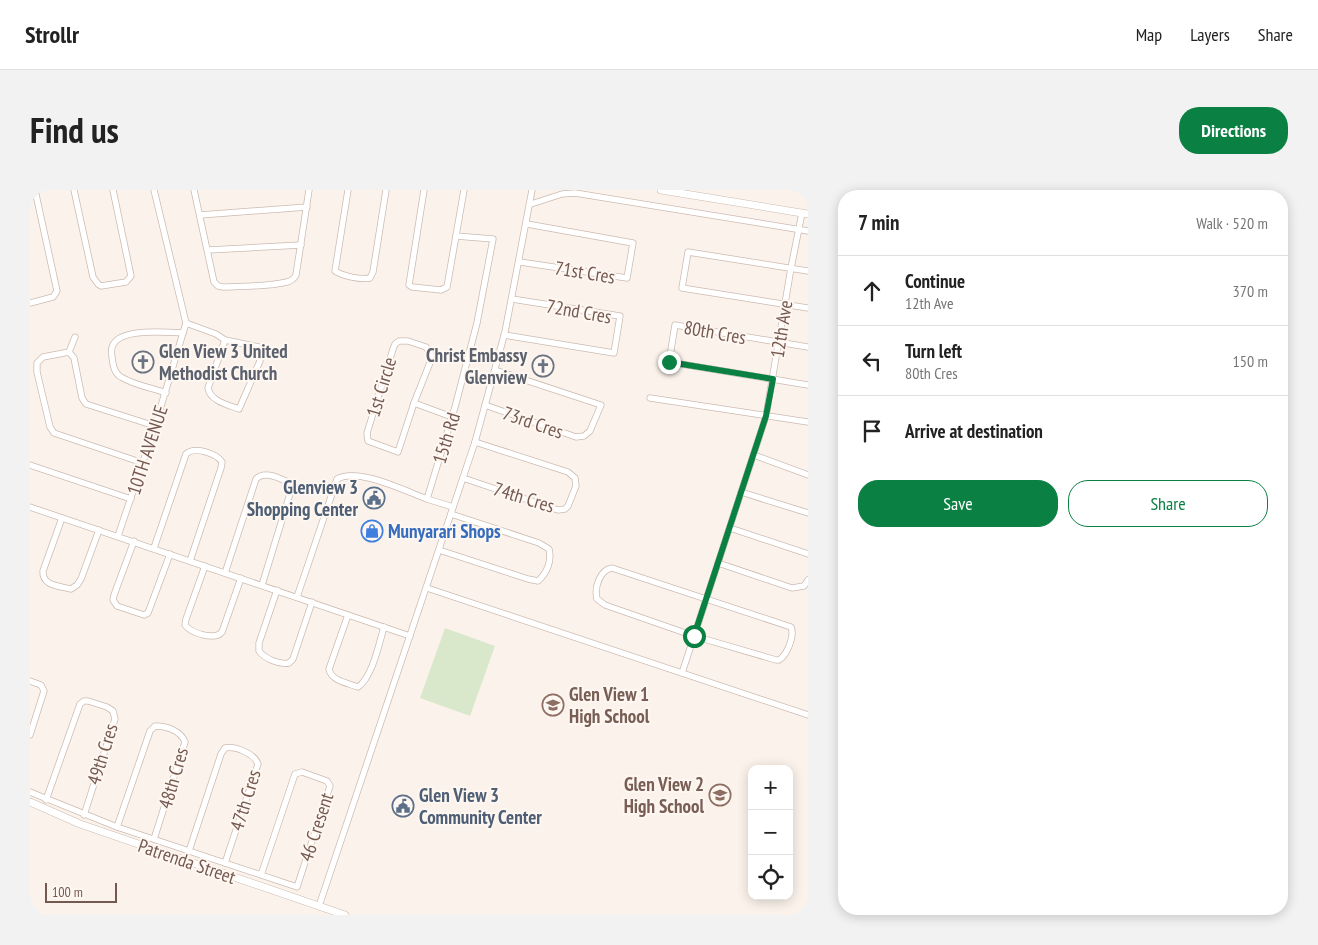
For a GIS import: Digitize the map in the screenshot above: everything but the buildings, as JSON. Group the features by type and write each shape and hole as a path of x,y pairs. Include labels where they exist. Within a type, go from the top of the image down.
{"street":[{"path":"30,303 53,297 57,291 35,190"},
{"path":"74,190 93,277 101,286 126,282 131,276 113,190"},
{"name":"10TH AVENUE","path":"118,536 166,393 186,322 154,190"},
{"path":"194,190 214,282 218,286 223,287 289,282 296,275 309,190"},
{"path":"348,190 335,271 366,279 370,278 373,272 386,190"},
{"path":"424,190 409,286 412,288 441,290 446,289 464,190"},
{"path":"319,906 475,442 504,335 520,262 532,190"},
{"path":"661,190 805,213"},
{"path":"530,204 562,194 575,193 808,231"},
{"path":"200,215 307,207"},
{"name":"12th Ave","path":"682,673 766,416 798,229 805,213"},
{"name":"71st Cres","path":"520,262 627,278 633,243 527,224"},
{"name":"15th Rd","path":"427,498 452,417 477,323 493,239 456,236"},
{"path":"208,250 301,245"},
{"path":"808,271 688,252 682,288 808,308"},
{"name":"72nd Cres","path":"504,335 614,353 620,316 512,299"},
{"path":"186,322 216,334 225,340 259,347 260,361 239,409 213,398 209,393 208,388 225,340"},
{"name":"80th Cres","path":"773,379 669,362 675,325 778,343"},
{"path":"166,393 120,377 114,370 112,345 119,339 140,332 183,333"},
{"path":"69,352 75,337"},
{"name":"1st Circle","path":"408,341 426,347 431,355 414,403 398,452 368,441 367,433 393,349 399,342 408,341"},
{"path":"778,343 808,347"},
{"path":"69,352 74,358 82,398 86,404 155,426"},
{"path":"69,352 43,357 39,360 36,367 51,430 57,435 143,463"},
{"name":"73rd Cres","path":"486,405 576,436 584,436 590,431 601,405 495,370"},
{"path":"773,379 808,384"},
{"path":"650,398 808,422"},
{"name":"1st Circle","path":"414,403 452,417"},
{"name":"74th Cres","path":"463,478 558,510 565,509 568,506 576,486 574,478 568,472 475,442"},
{"path":"154,548 186,454 189,450 196,450 219,457 222,462 221,468 190,561"},
{"path":"754,455 808,475"},
{"path":"30,465 131,498"},
{"path":"225,573 256,479 260,475 265,474 293,484 262,586"},
{"path":"297,597 337,480 342,476 365,477 427,498 452,510 539,543 549,549 551,557 544,576 538,581 528,580 439,550"},
{"path":"741,492 808,513"},
{"path":"30,507 410,636"},
{"path":"62,518 43,571 42,578 46,582 70,589 77,585 99,530"},
{"path":"730,528 808,554"},
{"path":"134,541 113,600 117,606 144,615 148,612 170,554"},
{"path":"718,563 792,588 804,586 808,580"},
{"path":"205,566 186,620 185,625 188,629 213,637 219,636 241,578"},
{"path":"607,569 617,569 706,599 791,627 793,633 786,655 776,660 694,636 600,603 596,594 601,574 607,569"},
{"path":"427,588 808,715"},
{"path":"277,590 258,651 263,656 285,664 290,663 293,658 312,602"},
{"path":"348,615 329,669 333,677 358,687 364,684 368,676 384,627"},
{"path":"30,681 41,685 44,691 30,735"},
{"name":"49th Cres","path":"46,800 80,704 88,700 107,707 112,711 115,719 84,815"},
{"name":"48th Cres","path":"117,827 150,731 155,726 161,726 180,733 185,742 154,839"},
{"name":"47th Cres","path":"189,851 221,754 225,748 231,748 252,756 258,764 225,863"},
{"name":"46 Cresent","path":"298,772 302,772 327,781 330,786 329,790 296,886 261,875 294,776 298,772"},
{"path":"30,792 117,827 261,875"},
{"name":"Patrenda Street","path":"30,802 80,824 345,915"}],"green space":[{"path":"445,628 495,646 470,716 420,698"}],"place":[{"name":"Glen View 3 United Methodist Church","path":"143,362"},
{"name":"Christ Embassy Glenview","path":"543,366"},
{"name":"Glenview 3 Shopping Center","path":"374,498"},
{"name":"Munyarari Shops","path":"372,531"},
{"name":"Glen View 1 High School","path":"553,705"},
{"name":"Glen View 2 High School","path":"720,795"},
{"name":"Glen View 3 Community Center","path":"403,806"}],"route":[{"path":"669,362 773,379 766,416 694,636"}]}
